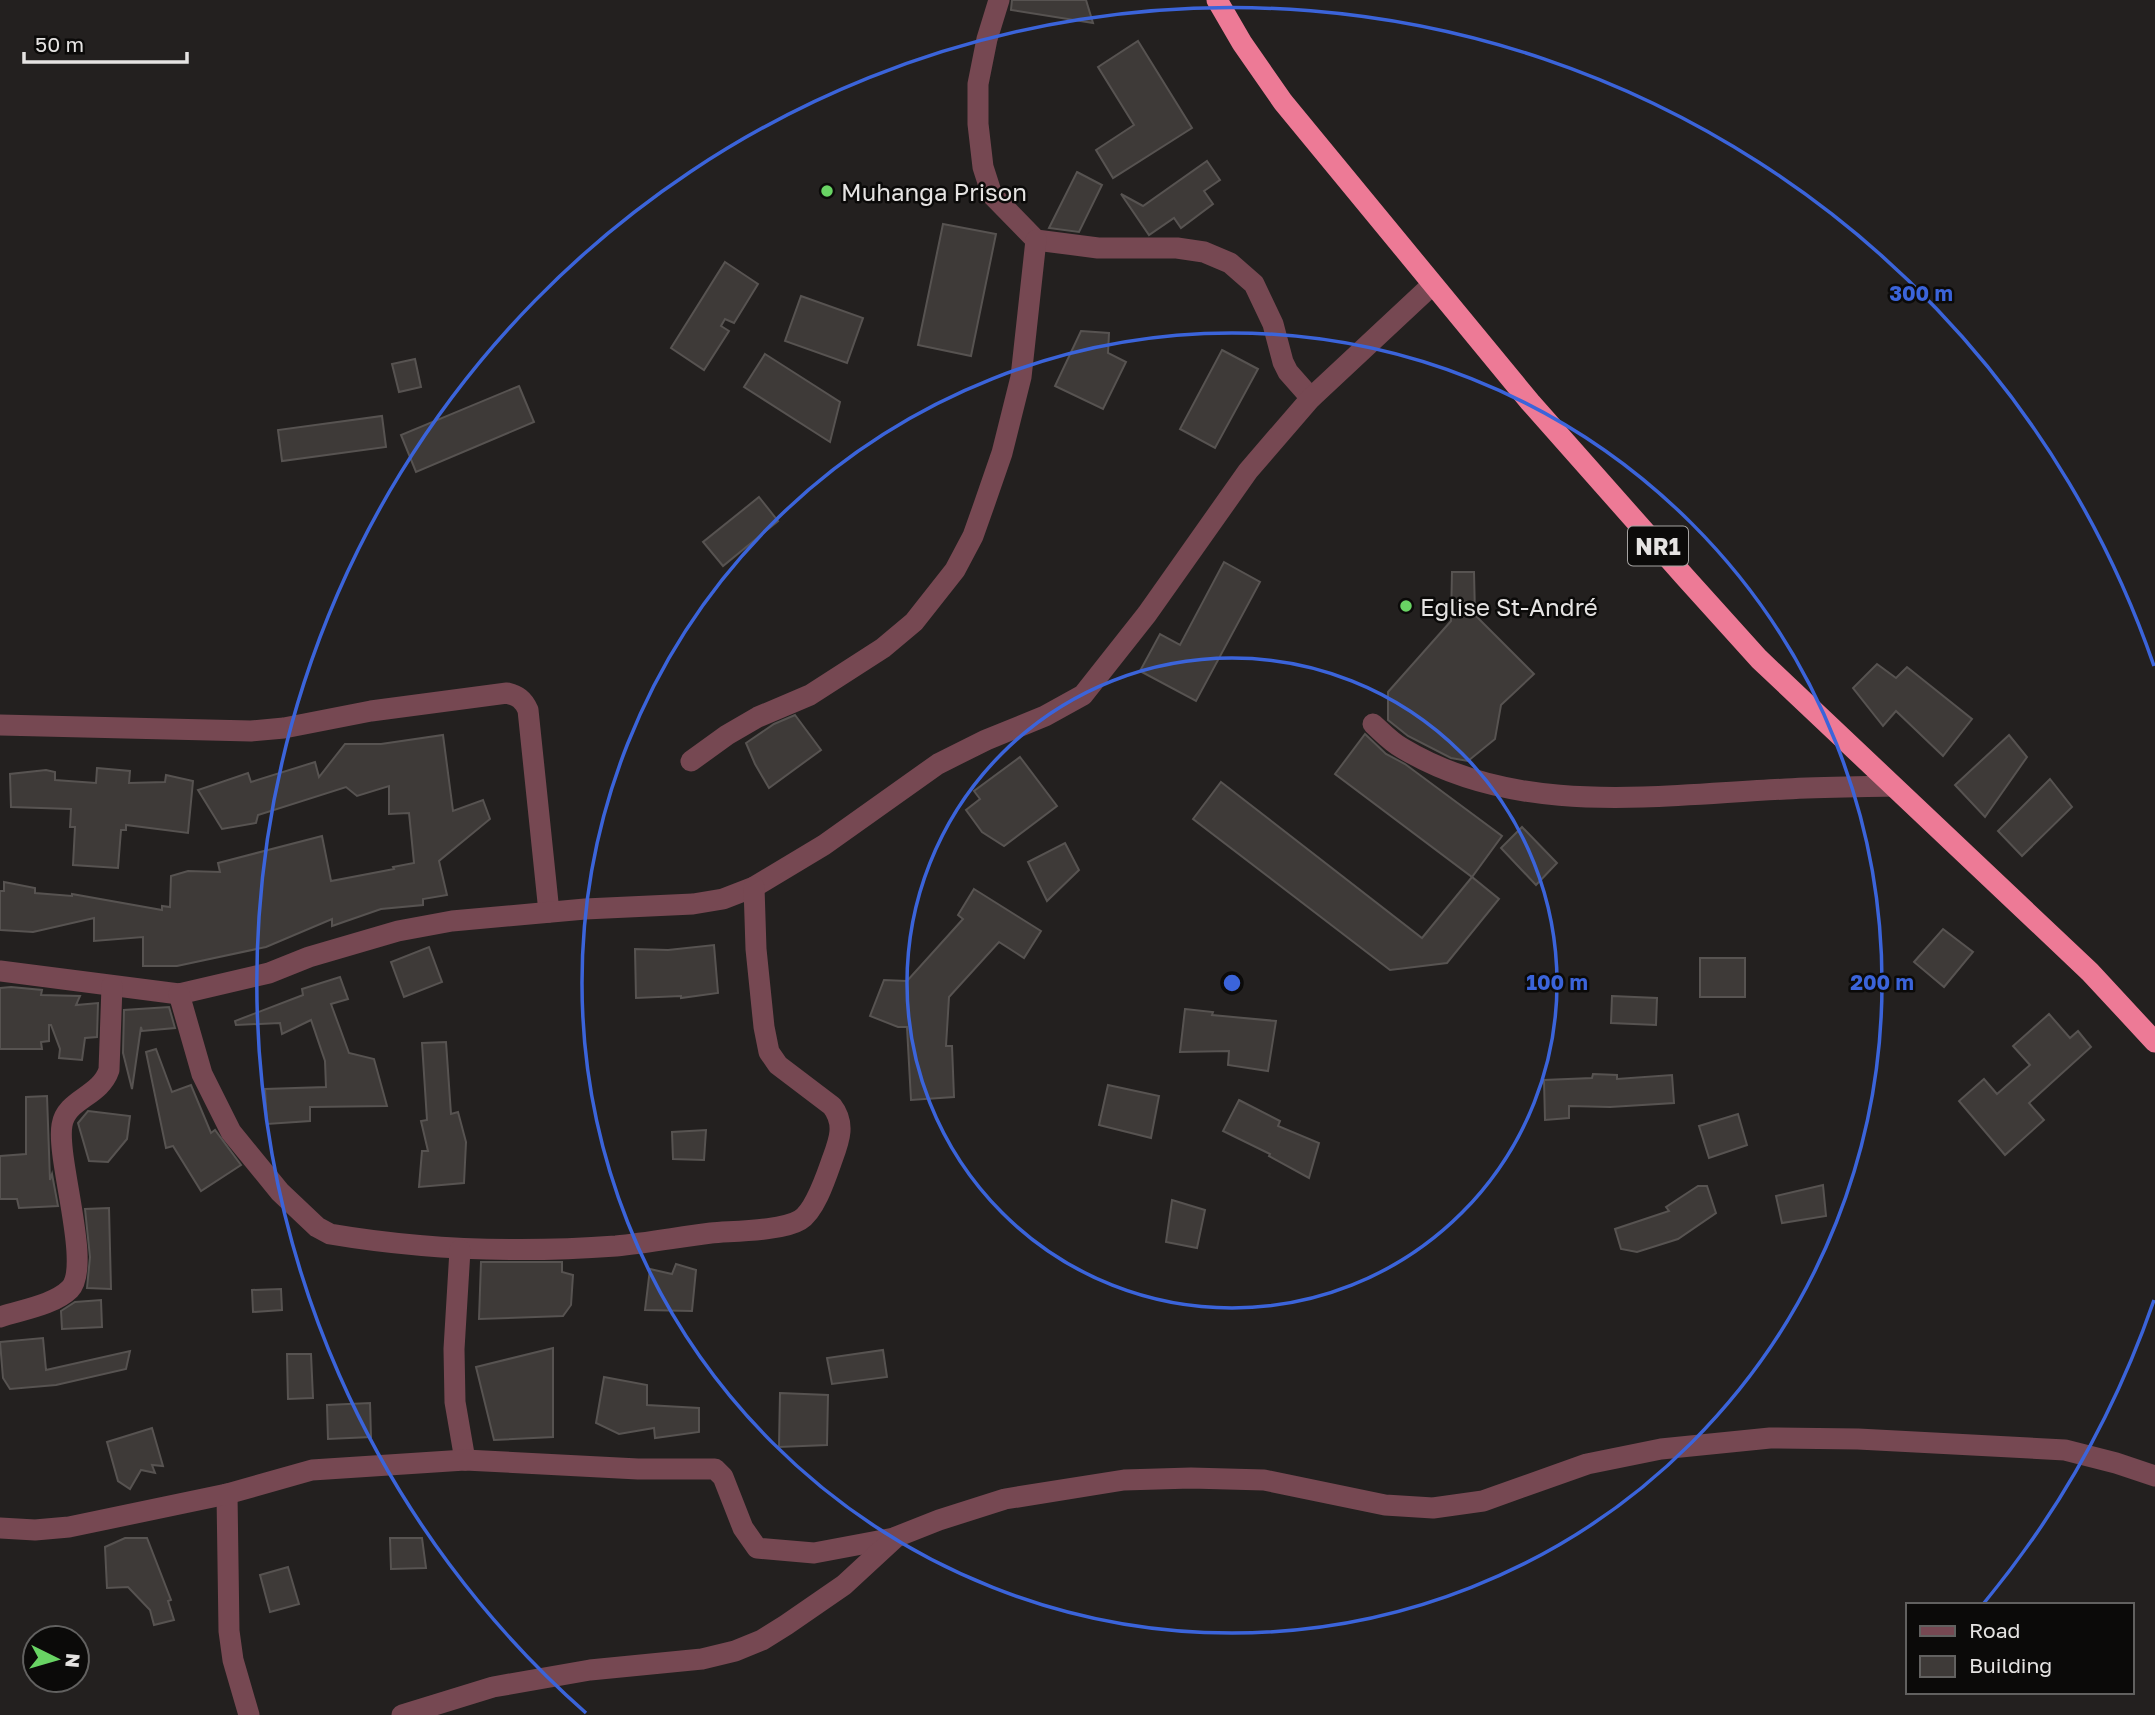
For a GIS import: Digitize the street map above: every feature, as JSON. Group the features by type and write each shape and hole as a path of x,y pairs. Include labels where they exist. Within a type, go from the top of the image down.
{"highway":[{"name":"NR1","path":"1217,0 1242,43 1283,102 1432,285 1593,473 1759,659 2090,972 2155,1042"}],"street":[{"path":"999,0 987,39 978,84 982,167 992,195 1036,240 1098,248 1177,248 1204,253 1230,264 1254,284 1273,324 1283,362 1288,372 1311,398"},
{"path":"691,761 727,735 758,717 810,695 883,648 914,622 956,570 972,536 1002,453 1021,377 1036,240"},
{"path":"0,971 178,994 269,973 309,957 398,931 452,921 549,912 693,904 723,899 754,887 824,845 938,764 986,740 1045,716 1083,695 1147,614 1248,471 1311,398 1432,285"},
{"path":"0,725 251,731 507,692 517,695 528,710 549,912"},
{"path":"1373,724 1400,747 1458,775 1547,795 1668,797 1786,789 1892,786"},
{"path":"178,994 202,1074 231,1132 280,1192 317,1227 330,1234 460,1250 619,1246 780,1226 793,1223 807,1214 827,1175 839,1140 841,1123 832,1106 778,1065 769,1052 756,949 754,887"},
{"path":"0,1317 59,1297 71,1288 75,1276 75,1241 61,1127 64,1115 71,1107 105,1082 109,1070 112,986"},
{"path":"460,1250 454,1349 455,1402 465,1460"},
{"path":"0,1528 35,1530 69,1527 228,1494 312,1469 465,1460 638,1469 715,1469 723,1477 743,1528 757,1548 814,1553 896,1537 1005,1499 1124,1480 1264,1480 1385,1505 1433,1508 1483,1501 1587,1464 1661,1449 1770,1438 1858,1439 2065,1450 2155,1476"},
{"path":"228,1494 229,1631 233,1660 249,1715"},
{"path":"402,1715 493,1687 601,1669 702,1659 735,1651 762,1640 796,1619 844,1585 896,1537"}],"building":[{"path":"1012,0 1086,0 1093,23 1011,10"},
{"path":"1138,41 1192,128 1113,178 1096,150 1134,125 1098,67"},
{"path":"1207,161 1220,180 1204,191 1213,204 1181,228 1174,218 1149,235 1121,194 1143,206"},
{"path":"1077,172 1102,185 1079,232 1049,228"},
{"path":"943,224 996,234 971,356 918,345"},
{"path":"725,262 758,284 734,323 725,319 721,326 729,331 704,370 671,348"},
{"path":"801,296 863,318 847,363 785,341"},
{"path":"1081,331 1109,333 1108,353 1126,362 1103,409 1055,386"},
{"path":"1222,350 1258,369 1215,448 1180,429"},
{"path":"765,354 840,402 830,442 744,387"},
{"path":"415,359 421,387 399,392 392,364"},
{"path":"519,386 534,422 416,472 401,435"},
{"path":"382,416 386,447 282,461 278,430"},
{"path":"759,497 778,521 723,566 703,542"},
{"path":"1224,562 1260,582 1196,701 1140,671 1160,634 1180,645"},
{"path":"1452,572 1474,572 1475,615 1534,674 1501,705 1495,739 1468,761 1451,758 1408,736 1388,720 1388,692 1451,621"},
{"path":"1877,664 1896,678 1907,667 1972,719 1943,756 1896,711 1883,726 1853,688"},
{"path":"795,715 821,750 769,788 746,743 774,724"},
{"path":"1365,734 1386,754 1405,764 1502,836 1472,877 1335,774"},
{"path":"443,735 453,811 483,800 490,819 439,861 447,895 423,899 423,905 381,909 332,926 332,919 266,947 177,966 143,966 143,937 94,941 94,918 33,932 0,930 0,891 4,891 4,882 35,888 35,893 72,894 162,910 162,906 170,907 171,876 188,871 220,872 218,863 322,836 331,881 414,863 409,813 389,814 389,786 357,796 346,787 258,815 256,823 222,829 198,790 248,773 251,782 315,762 319,777 345,744 381,744"},
{"path":"2009,735 2027,757 1985,817 1955,785"},
{"path":"1020,757 1057,806 1004,846 982,832 966,810 980,799 974,791"},
{"path":"97,768 130,771 129,783 165,782 166,775 193,781 188,833 126,825 126,830 121,830 118,868 73,865 75,827 70,827 71,809 11,807 10,774 46,770 55,772 55,780 96,783"},
{"path":"2050,779 2072,807 2022,856 1998,831"},
{"path":"1221,782 1422,938 1472,877 1499,899 1447,963 1390,970 1193,819"},
{"path":"1522,827 1557,863 1536,885 1501,848"},
{"path":"1065,843 1079,870 1047,901 1028,862"},
{"path":"974,889 1041,931 1024,958 999,942 949,997 946,1046 952,1046 954,1097 911,1100 907,1027 898,1027 870,1016 884,980 907,981 963,919 958,915"},
{"path":"1943,929 1973,952 1944,987 1914,962"},
{"path":"714,945 718,993 681,998 636,998 635,949 668,950"},
{"path":"429,947 442,982 404,997 391,962"},
{"path":"1700,958 1745,958 1745,997 1700,997"},
{"path":"340,977 348,999 331,1004 349,1053 374,1059 387,1106 310,1107 310,1121 267,1124 265,1089 326,1087 325,1061 311,1020 282,1034 280,1023 236,1025 235,1021 303,995 302,989"},
{"path":"0,988 42,990 41,995 80,996 76,1005 98,1003 97,1037 85,1038 82,1060 59,1058 60,1049 51,1025 49,1041 41,1042 42,1049 0,1049"},
{"path":"1612,996 1657,998 1656,1025 1611,1023"},
{"path":"169,1007 175,1028 142,1031 141,1027 132,1089 123,1053 124,1010"},
{"path":"1185,1009 1213,1012 1212,1015 1276,1021 1268,1071 1228,1065 1229,1051 1180,1052"},
{"path":"2049,1014 2070,1038 2078,1031 2091,1047 2029,1103 2044,1120 2005,1155 1959,1101 1984,1079 1997,1094 2030,1065 2013,1046"},
{"path":"446,1042 451,1114 458,1112 466,1142 464,1183 419,1187 422,1151 428,1151 421,1121 427,1120 422,1043"},
{"path":"156,1049 172,1092 191,1085 211,1133 215,1130 241,1165 201,1191 173,1146 166,1148 146,1052"},
{"path":"1593,1074 1617,1075 1617,1079 1672,1075 1674,1103 1610,1107 1569,1106 1569,1118 1545,1120 1544,1080 1592,1078"},
{"path":"1108,1085 1159,1096 1151,1138 1099,1125"},
{"path":"47,1096 50,1180 52,1174 58,1206 19,1208 17,1199 0,1199 0,1156 26,1154 26,1097"},
{"path":"1239,1100 1280,1121 1278,1126 1319,1143 1309,1178 1269,1156 1270,1154 1223,1131"},
{"path":"88,1111 130,1116 127,1139 108,1162 89,1161 78,1123"},
{"path":"1738,1114 1747,1145 1709,1158 1699,1126"},
{"path":"706,1130 704,1160 673,1159 672,1132"},
{"path":"1823,1185 1826,1216 1782,1223 1776,1196"},
{"path":"1698,1186 1707,1186 1716,1213 1678,1239 1637,1252 1621,1249 1615,1229 1669,1211 1666,1207"},
{"path":"1172,1200 1205,1210 1197,1248 1166,1242"},
{"path":"109,1208 111,1289 87,1288 90,1257 85,1209"},
{"path":"481,1262 562,1262 562,1272 573,1275 571,1305 563,1316 479,1319"},
{"path":"676,1264 696,1270 692,1311 645,1310 650,1269 672,1274"},
{"path":"281,1289 282,1310 253,1312 252,1290"},
{"path":"101,1300 102,1327 62,1329 61,1311 75,1302"},
{"path":"43,1338 46,1370 130,1351 126,1369 56,1385 10,1389 3,1378 0,1342"},
{"path":"553,1348 553,1437 494,1440 476,1367"},
{"path":"883,1350 887,1377 832,1384 827,1358"},
{"path":"287,1354 311,1354 313,1398 288,1399"},
{"path":"604,1377 647,1385 647,1405 699,1408 699,1432 655,1438 654,1428 619,1434 596,1423"},
{"path":"780,1393 828,1395 827,1445 779,1447"},
{"path":"370,1403 371,1437 328,1439 327,1405"},
{"path":"152,1428 163,1466 152,1465 155,1473 141,1470 130,1489 118,1481 107,1442"},
{"path":"125,1538 147,1538 171,1600 168,1601 174,1620 154,1625 150,1610 128,1587 107,1588 105,1547"},
{"path":"390,1538 422,1538 426,1568 391,1569"},
{"path":"288,1567 299,1604 270,1612 260,1575"}],"place":[{"name":"Muhanga Prison","path":"827,191"},
{"name":"Eglise St-André","path":"1406,606"}]}
